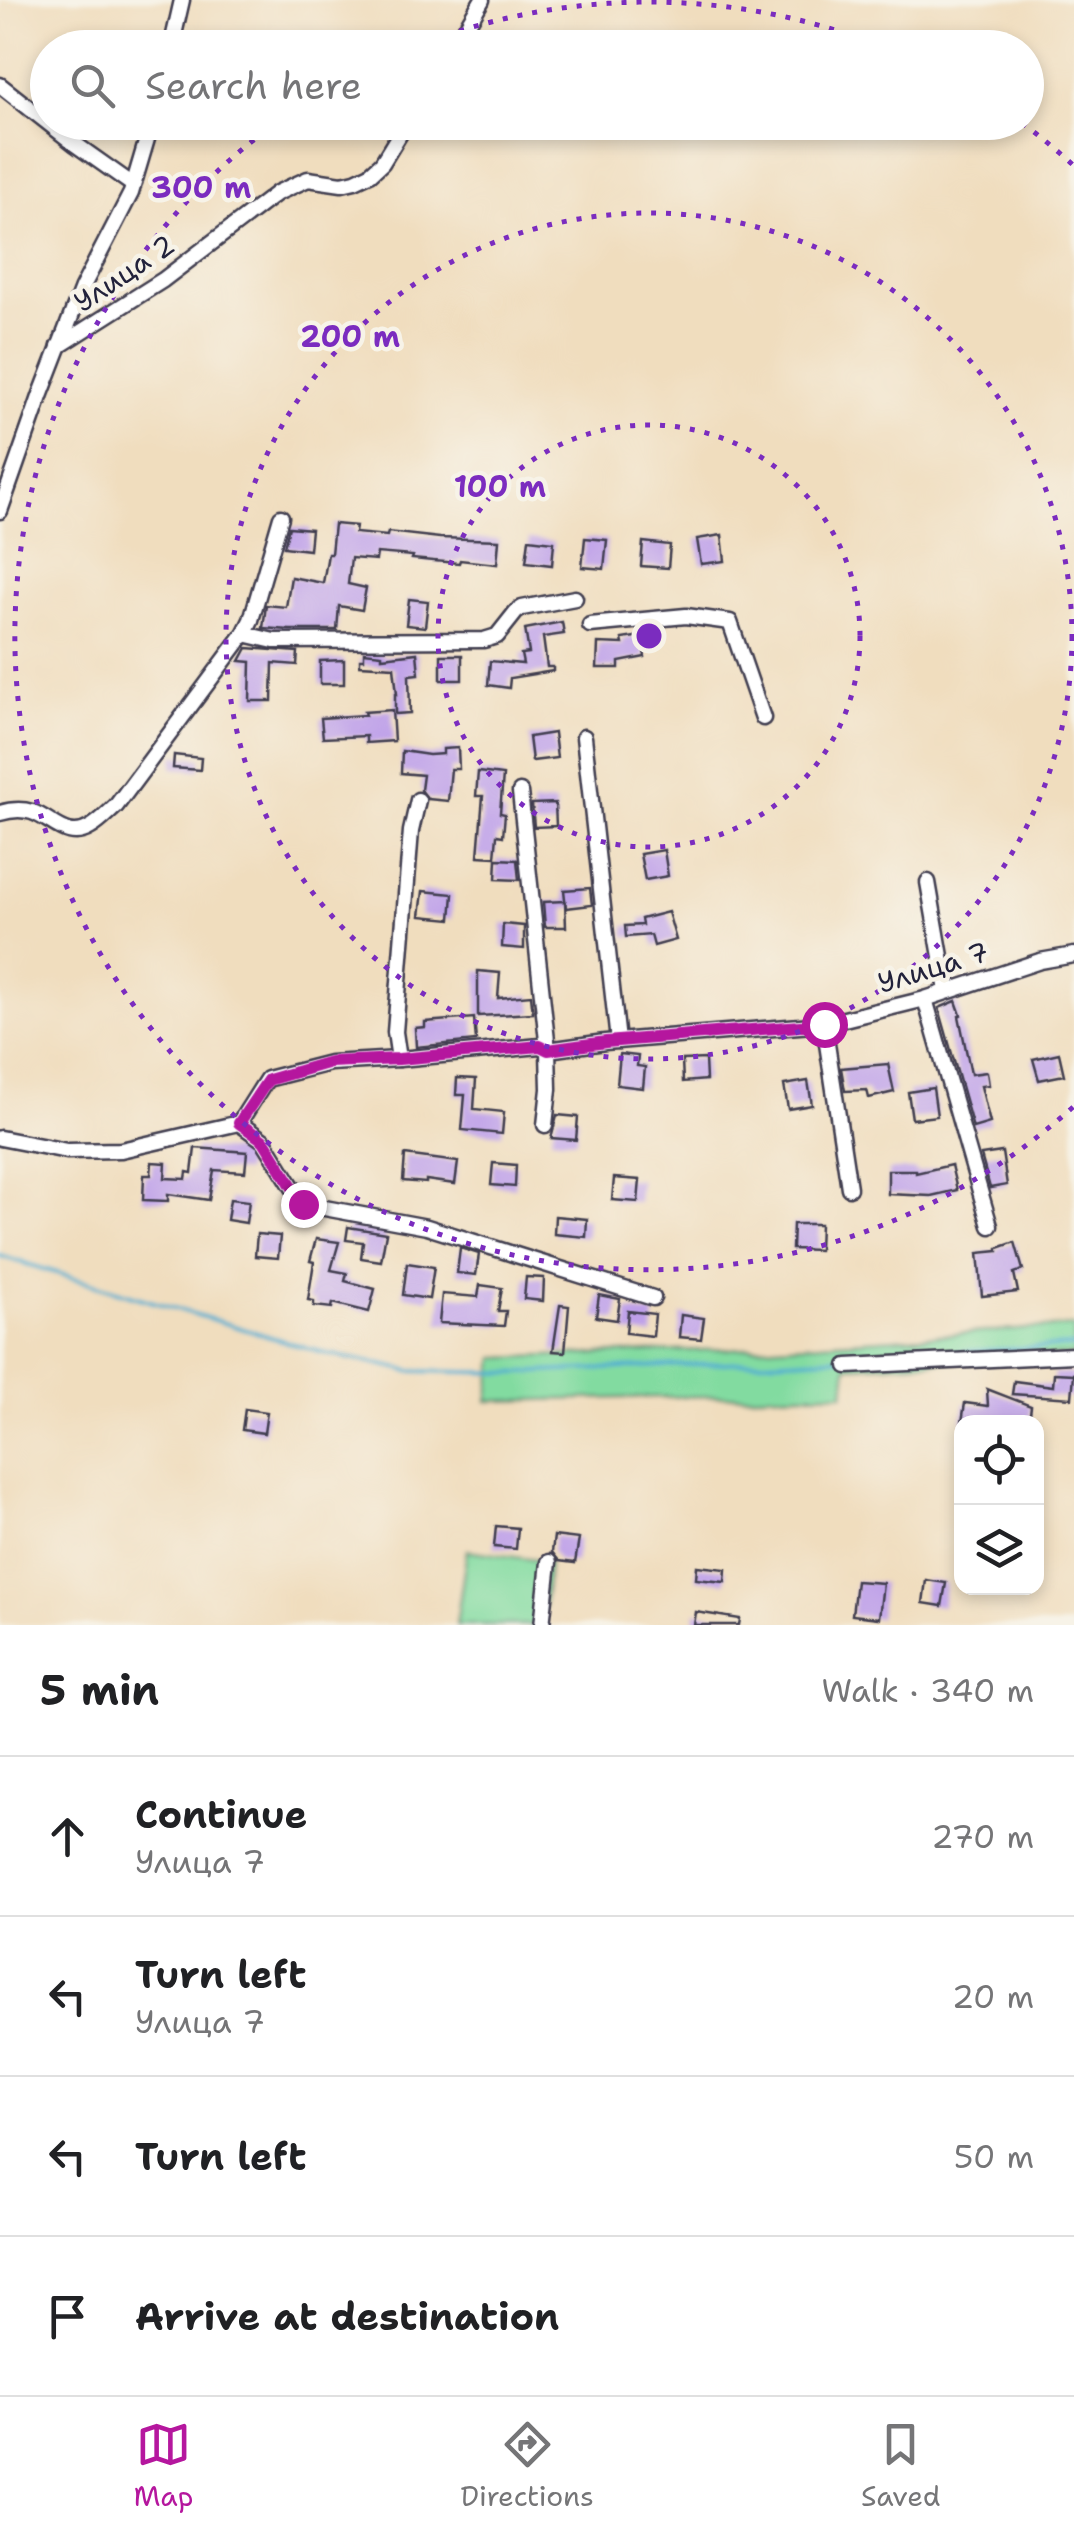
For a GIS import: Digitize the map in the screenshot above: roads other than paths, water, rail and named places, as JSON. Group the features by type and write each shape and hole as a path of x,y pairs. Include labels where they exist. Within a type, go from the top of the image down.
{"street":[{"path":"175,30 182,0"},
{"path":"464,30 482,0"},
{"path":"0,86 30,108"},
{"path":"73,140 133,185"},
{"path":"0,511 82,288 133,185 147,140"},
{"name":"Улица 2","path":"60,346 162,280 277,193 308,179 342,184 355,181 382,163 396,140"},
{"path":"0,812 34,813 62,830 75,833 90,828 116,806 244,634 281,516"},
{"path":"244,634 274,641 484,640 498,636 522,608 575,598"},
{"path":"590,626 686,616 730,622 763,718"},
{"path":"584,738 618,1041"},
{"path":"520,792 548,1050 545,1126"},
{"path":"399,1059 395,1032 418,800"},
{"path":"928,882 947,991"},
{"name":"Улица 7","path":"239,1123 268,1080 330,1062 540,1046 548,1050 824,1024 925,998 1040,961 1074,955"},
{"path":"925,998 990,1226"},
{"path":"824,1024 849,1188"},
{"path":"0,1138 67,1151 121,1150 239,1123 264,1141 303,1204 427,1227 652,1298"},
{"path":"847,1366 1074,1355"},
{"path":"542,1625 550,1562"}],"waterway":[{"path":"0,1256 324,1353 411,1371 520,1373 1074,1346"}]}
